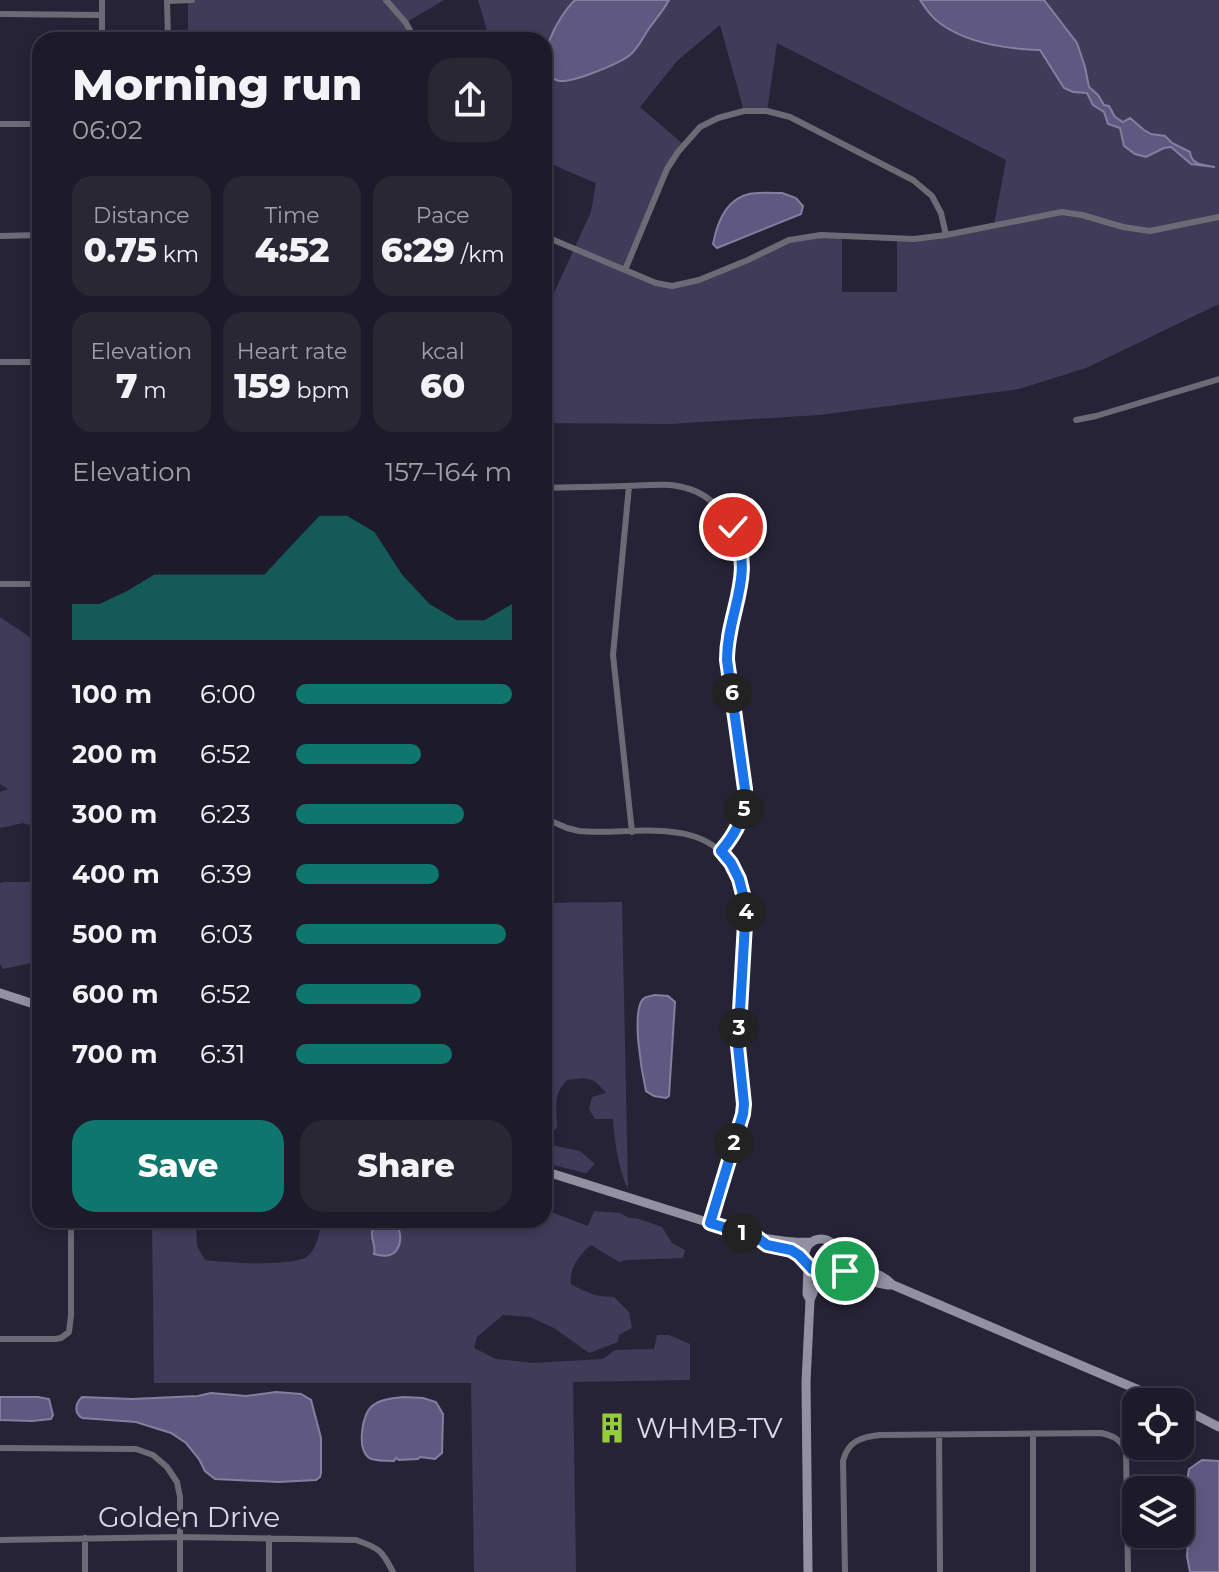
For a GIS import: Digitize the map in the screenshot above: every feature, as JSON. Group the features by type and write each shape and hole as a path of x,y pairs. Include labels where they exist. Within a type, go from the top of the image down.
{"main road":[{"path":"0,993 32,1003"},
{"path":"552,1174 758,1238 811,1242"},
{"path":"758,1238 767,1245 791,1250 818,1271 829,1269 893,1285"},
{"path":"810,1300 805,1250 816,1239 826,1239 852,1266 886,1278 893,1285 1134,1388"},
{"path":"808,1572 806,1382 810,1300 818,1281 836,1261 837,1250"},
{"path":"1194,1414 1219,1427"}],"street":[{"path":"102,0 102,32"},
{"path":"168,32 167,0 192,0"},
{"path":"386,0 411,32"},
{"path":"0,14 102,15"},
{"path":"625,270 667,169 678,152 700,127 744,111 767,111 790,117 913,180 932,196 941,213 946,235"},
{"path":"0,124 32,124"},
{"path":"552,239 656,283 672,286 699,280 789,240 821,235 914,239 1062,212 1150,231 1219,217"},
{"path":"0,236 32,235"},
{"path":"0,362 32,362"},
{"path":"1076,420 1219,379"},
{"path":"552,488 670,485 691,489 714,504 733,527 742,553 743,573 727,660 745,803 735,833 721,851"},
{"path":"629,486 613,655 632,832"},
{"path":"0,584 32,584"},
{"path":"552,821 579,831 684,833 721,851 739,879 746,906 738,1046 744,1104 710,1223"},
{"path":"0,1339 55,1339 69,1332 71,1228"},
{"path":"845,1572 843,1461 845,1452 855,1440 880,1435 1101,1433 1114,1437 1126,1451 1128,1572"},
{"path":"939,1435 940,1572"},
{"path":"1033,1435 1033,1572"},
{"path":"0,1448 136,1449 153,1455 167,1467 177,1482 180,1497 180,1572"},
{"name":"Golden Drive","path":"0,1540 180,1537 356,1540 377,1547 393,1572"},
{"path":"85,1538 85,1572"},
{"path":"269,1538 269,1572"}],"shaded area":[{"path":"188,0 444,0 407,22 411,32 188,32"},
{"path":"478,0 1219,0 1219,304 1086,368 1019,389 819,415 669,424 552,423 552,297 591,212 596,183 552,164 552,32 488,32","holes":["720,25 744,111 767,111 777,43 1006,160 994,225 914,239 897,238 897,292 842,292 842,236 789,240 699,280 672,286 625,269 667,169 684,145 640,107 677,61"]},
{"path":"575,0 669,0 630,55 582,77 562,81 552,76 552,35"},
{"path":"920,0 1044,0 1077,43 1089,87 1104,105 1109,106 1115,117 1123,122 1130,118 1151,134 1165,136 1190,152 1195,162 1215,167 1191,164 1171,147 1146,157 1135,154 1124,146 1120,128 1108,124 1104,112 1093,105 1087,93 1064,88 1040,50 1002,47 952,31 938,22"},
{"path":"782,193 796,198 803,206 801,214 717,248 713,244 720,220 734,201 749,194"},
{"path":"0,617 32,639 32,826 23,823 0,828 0,792 8,789 0,784"},
{"path":"32,882 32,963 3,969 0,964 0,883"},
{"path":"622,902 628,1189 622,1174 613,1119 595,1119 589,1109 592,1097 606,1093 597,1083 585,1078 567,1080 557,1097 557,1128 552,1131 552,903"},
{"path":"668,996 675,1002 669,1096 666,1098 646,1091 638,1044 640,1006 644,998"},
{"path":"552,1145 580,1151 595,1164 586,1173 552,1165"},
{"path":"594,1211 620,1213 662,1227 672,1243 685,1250 683,1258 619,1262 591,1245 579,1258 573,1267 571,1284 592,1294 614,1297 629,1312 632,1328 619,1335 618,1342 589,1353 554,1328 530,1317 503,1315 477,1337 474,1348 496,1359 533,1363 603,1359 615,1350 654,1349 657,1335 669,1335 690,1344 690,1380 573,1382 576,1572 474,1572 471,1383 154,1383 152,1228 196,1228 197,1246 205,1260 289,1262 308,1256 316,1244 320,1228 552,1228 552,1212 588,1226"},
{"path":"373,1228 398,1228 400,1241 395,1252 383,1256 374,1254"},
{"path":"276,1392 301,1394 311,1400 321,1438 321,1473 316,1480 215,1479 205,1471 186,1443 171,1433 136,1422 82,1418 76,1410 82,1397 132,1399 211,1393 246,1396"},
{"path":"0,1397 49,1399 53,1415 51,1419 32,1421 0,1420"},
{"path":"403,1397 436,1402 443,1414 442,1453 435,1459 370,1459 363,1446 362,1431 369,1410 379,1402"},
{"path":"1202,1460 1219,1461 1219,1572 1190,1572 1187,1556 1188,1548 1194,1548 1194,1476 1188,1476 1189,1469"}],"place":[{"name":"WHMB-TV","path":"612,1428"}],"route":[{"path":"733,527 742,553 743,573 727,660 745,803 735,833 721,851 739,879 746,906 738,1046 744,1104 710,1223 758,1238 767,1245 791,1250 812,1269 845,1271"}]}
